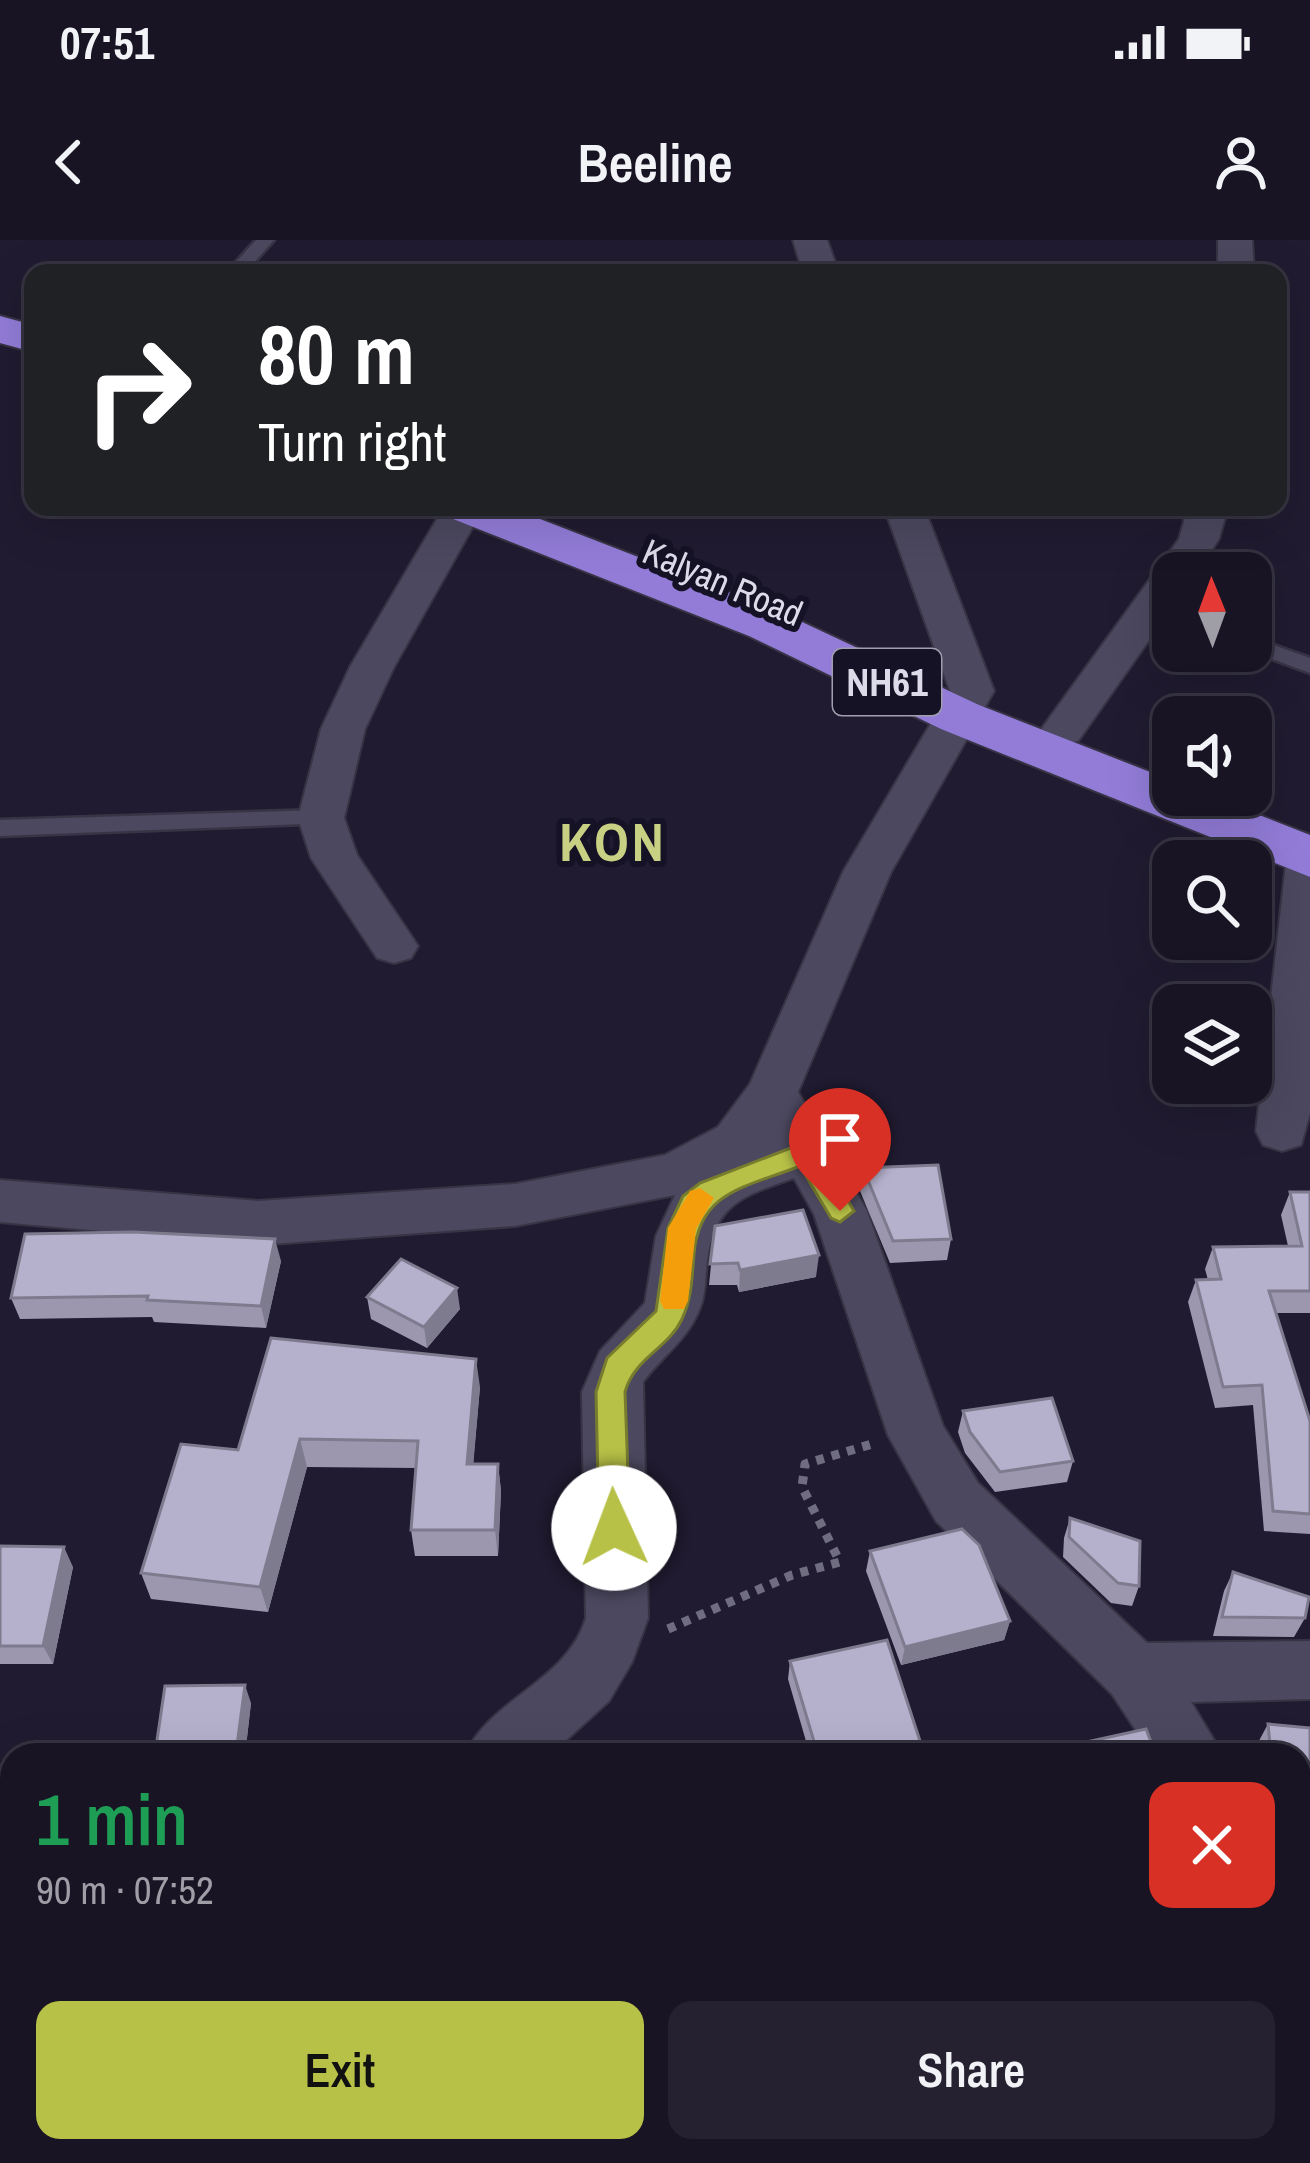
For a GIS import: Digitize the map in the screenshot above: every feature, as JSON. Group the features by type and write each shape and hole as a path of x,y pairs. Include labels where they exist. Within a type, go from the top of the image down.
{"highway":[{"name":"NH61","path":"488,516 966,704 1310,860"},
{"name":"Kalyan Road","path":"558,516 762,597 966,704 1062,731 1152,767"},
{"path":"1272,814 1310,829"}],"street":[{"path":"394,946 334,857 321,818 343,729 372,667 460,516"},
{"path":"0,1201 258,1223 515,1205 677,1174 737,1141 772,1093 867,872 966,704 907,516"},
{"path":"1191,552 1205,516"},
{"path":"1062,731 1152,614"},
{"path":"1282,1131 1310,860"},
{"path":"772,1093 840,1211 917,1435 957,1502 1134,1673 1182,1743"},
{"path":"513,1743 586,1686 610,1652 617,1618 611,1392 617,1366 668,1318 676,1295 682,1228 693,1204 709,1191 806,1152"},
{"path":"1134,1673 1310,1670"}],"lane":[{"path":"243,264 265,240"},
{"path":"1272,652 1310,666"},
{"path":"0,828 321,818"}],"path":[{"path":"610,1652 727,1607 792,1575 840,1562 824,1539 802,1487 806,1464 917,1435"}],"building":[{"path":"938,1165 951,1239 893,1241 863,1168"},
{"path":"1290,1192 1310,1192 1310,1291 1269,1291 1310,1421 1310,1514 1273,1511 1262,1385 1223,1387 1196,1280 1221,1279 1213,1247 1302,1246"},
{"path":"803,1210 819,1255 740,1270 738,1263 710,1264 715,1226"},
{"path":"133,1232 275,1239 261,1306 147,1300 148,1296 11,1298 25,1234"},
{"path":"401,1259 457,1288 424,1327 367,1297"},
{"path":"271,1338 476,1359 467,1464 498,1464 495,1530 411,1530 418,1441 300,1439 260,1587 141,1573 181,1444 238,1450"},
{"path":"1052,1398 1073,1461 1000,1472 970,1432 963,1411"},
{"path":"1070,1518 1140,1541 1139,1586 1118,1583 1069,1537"},
{"path":"962,1529 979,1545 1010,1621 905,1647 870,1551"},
{"path":"0,1546 64,1547 43,1646 0,1646"},
{"path":"1233,1572 1309,1597 1305,1618 1222,1617"},
{"path":"887,1640 920,1741 814,1743 790,1661"},
{"path":"245,1685 237,1743 157,1743 165,1686"},
{"path":"1268,1724 1310,1728 1310,1743 1270,1743"},
{"path":"1146,1729 1151,1743 1082,1743"}],"slow traffic":[{"path":"674,1301 682,1228 700,1198"}],"district":[{"name":"KON","path":"613,842"}],"route":[{"path":"614,1528 611,1392 617,1366 668,1318 676,1295 682,1228 693,1204 709,1191 806,1152 840,1211"}]}
